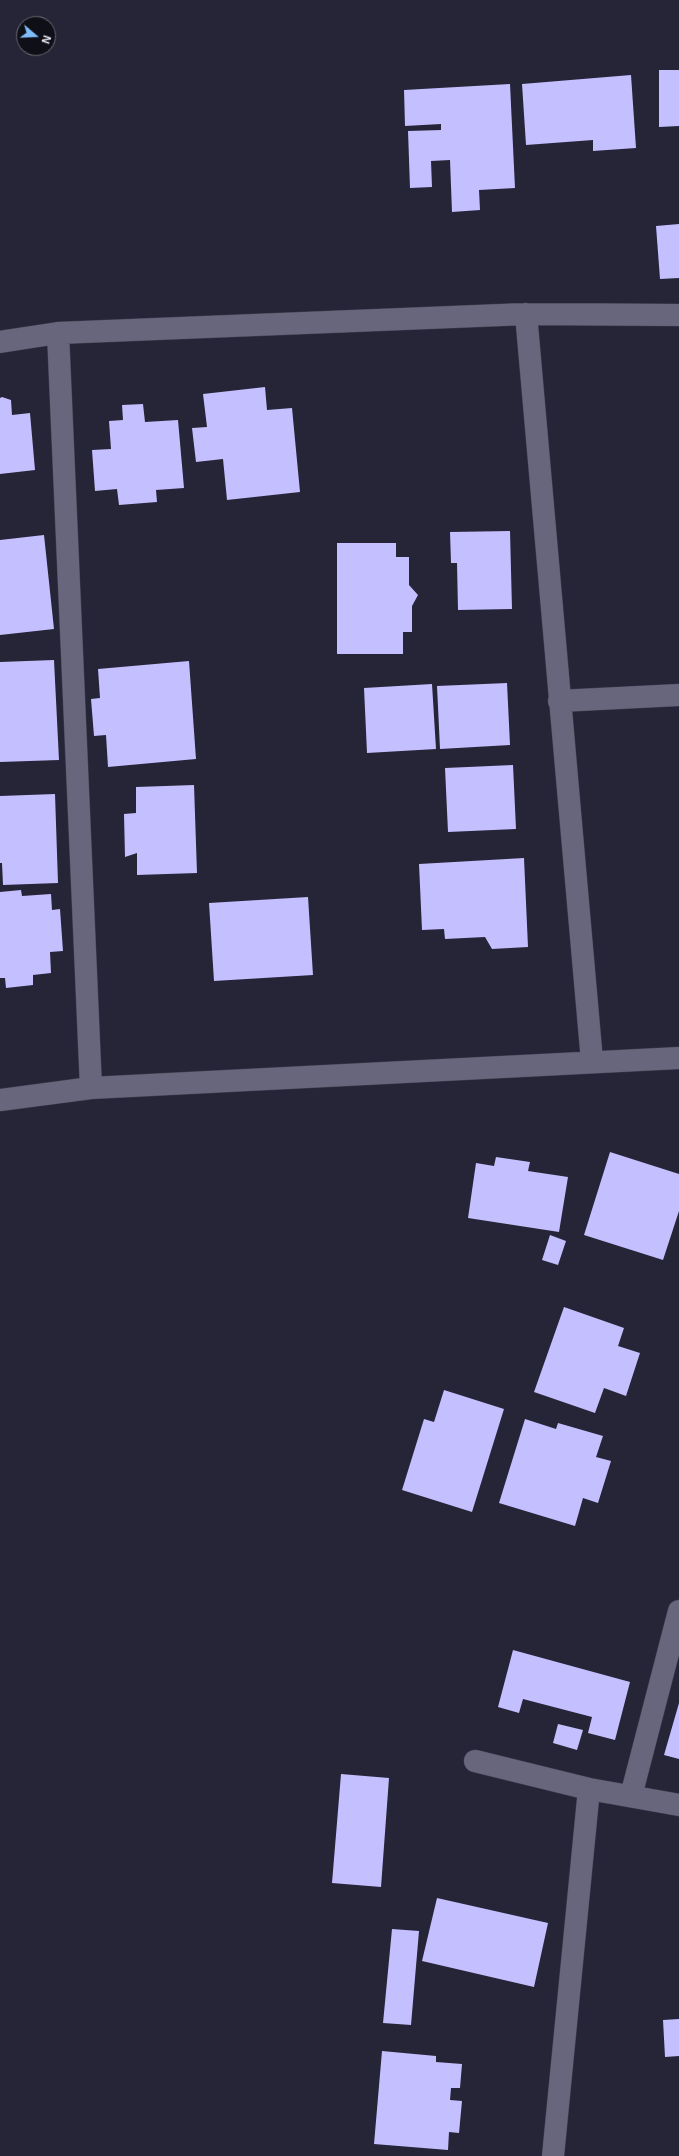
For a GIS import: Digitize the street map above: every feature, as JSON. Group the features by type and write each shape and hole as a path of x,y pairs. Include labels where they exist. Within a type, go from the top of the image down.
{"street":[{"path":"0,342 58,333 526,314 679,315"},
{"path":"526,314 592,1061"},
{"path":"58,333 91,1088"},
{"path":"559,701 679,695"},
{"path":"0,1100 91,1088 592,1061 679,1058"},
{"path":"631,1796 679,1611"},
{"path":"475,1761 589,1789 679,1805"},
{"path":"553,2156 589,1789"}],"building":[{"path":"659,70 679,70 679,126 659,127"},
{"path":"631,75 636,148 593,151 593,140 526,145 522,84"},
{"path":"510,84 515,188 479,190 480,210 452,212 450,160 431,161 432,187 410,188 408,131 441,130 441,124 405,126 404,90"},
{"path":"679,224 679,278 660,279 656,226"},
{"path":"265,387 267,410 292,408 300,492 227,500 223,459 196,462 192,428 207,427 203,394"},
{"path":"2,397 11,400 12,415 30,413 35,470 0,474 0,398"},
{"path":"143,404 145,422 178,420 184,488 156,490 157,502 119,505 117,489 95,491 92,450 111,449 109,421 123,420 122,405"},
{"path":"510,531 512,609 458,610 457,563 451,563 450,532"},
{"path":"44,535 54,629 0,635 0,540"},
{"path":"337,543 396,543 396,557 409,557 409,585 418,595 412,606 412,632 403,632 403,654 337,654"},
{"path":"54,660 59,760 0,762 0,662"},
{"path":"189,661 196,759 108,767 106,735 94,736 91,699 100,698 98,669"},
{"path":"507,683 510,745 440,749 437,686"},
{"path":"432,684 436,749 367,753 364,688"},
{"path":"513,765 516,829 448,832 445,768"},
{"path":"194,785 197,873 137,875 137,853 125,857 124,814 136,813 136,787"},
{"path":"55,794 58,883 3,885 2,863 0,863 0,796"},
{"path":"524,858 528,947 492,949 485,937 445,939 444,929 422,930 419,864"},
{"path":"21,890 22,896 51,894 52,910 60,909 63,951 50,952 51,973 33,975 33,985 6,988 5,978 0,978 0,892"},
{"path":"308,897 313,975 214,981 209,903"},
{"path":"610,1152 679,1174 679,1211 663,1260 584,1235"},
{"path":"496,1157 530,1162 528,1171 568,1177 559,1232 468,1218 476,1163 494,1166"},
{"path":"550,1235 566,1241 558,1265 542,1260"},
{"path":"564,1307 624,1328 618,1346 640,1353 626,1396 604,1388 595,1413 534,1392"},
{"path":"444,1390 504,1409 472,1512 402,1490 424,1419 434,1422"},
{"path":"525,1419 556,1429 558,1423 603,1436 596,1457 611,1461 598,1503 583,1498 575,1526 499,1503"},
{"path":"513,1650 630,1682 615,1740 588,1733 592,1717 523,1699 519,1713 498,1707"},
{"path":"679,1703 679,1759 664,1755"},
{"path":"558,1724 583,1730 577,1750 553,1743"},
{"path":"341,1774 389,1778 381,1887 332,1883"},
{"path":"437,1898 548,1923 534,1987 422,1961"},
{"path":"392,1929 419,1931 411,2025 383,2023"},
{"path":"679,2019 679,2056 665,2057 663,2020"},
{"path":"382,2051 436,2056 436,2062 462,2064 460,2088 451,2088 450,2100 462,2101 459,2133 449,2132 448,2150 374,2144"}]}
